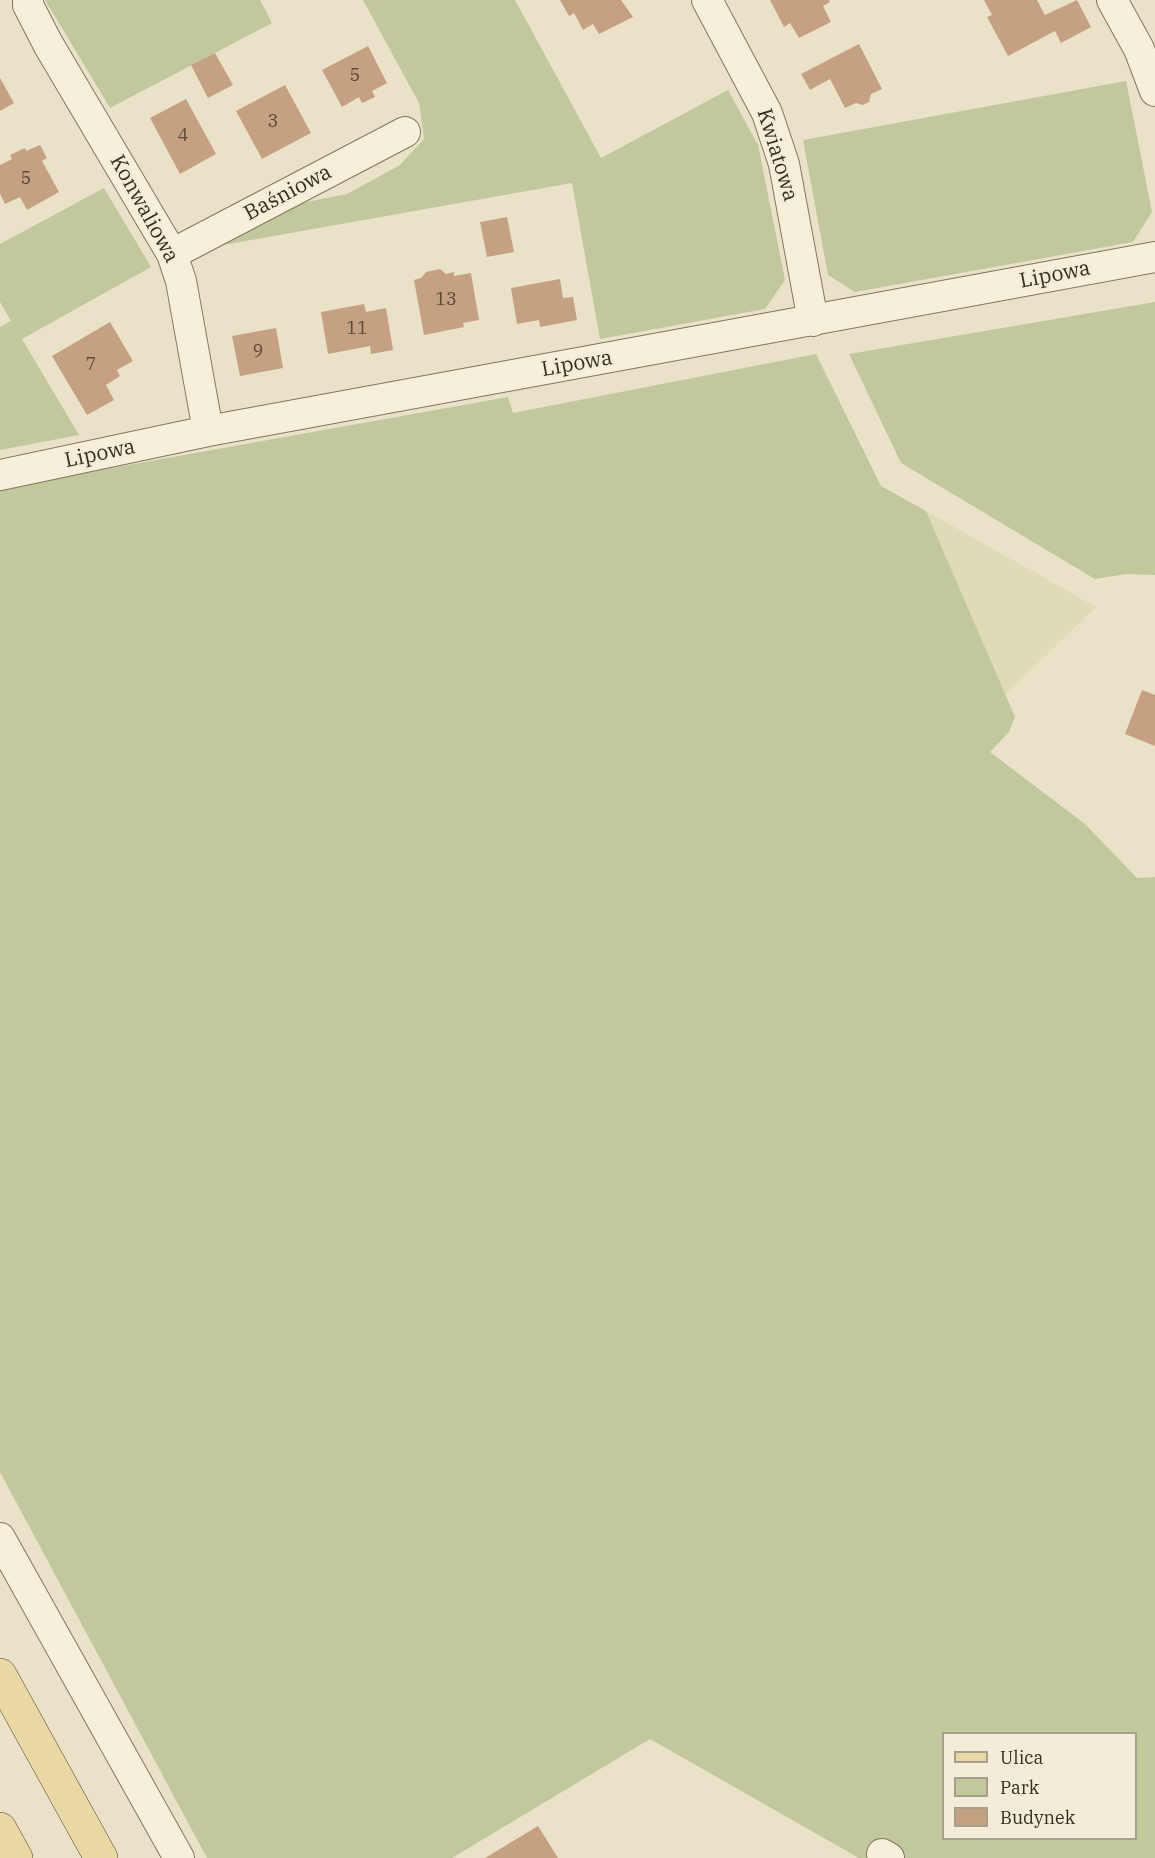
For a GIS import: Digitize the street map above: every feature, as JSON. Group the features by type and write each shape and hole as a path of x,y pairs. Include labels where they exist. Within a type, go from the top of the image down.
{"main road":[{"path":"0,1674 101,1858"}],"street":[{"name":"Kwiatowa","path":"707,0 767,113 784,164 813,321"},
{"path":"1112,0 1139,49 1155,91"},
{"name":"Konwaliowa","path":"28,3 48,45 172,254 181,281 208,431"},
{"name":"Baśniowa","path":"172,254 405,132"},
{"name":"Lipowa","path":"0,475 208,431 1155,257"},
{"path":"0,1538 179,1858"}],"shaded area":[{"path":"926,511 1096,607 1005,695"}],"green space":[{"path":"45,0 260,0 272,23 110,108"},
{"path":"363,0 515,0 601,158 728,90 758,145 785,280 765,309 600,339 572,183 195,250 296,204 347,194 400,165 424,139 419,103"},
{"path":"1126,81 1152,212 1133,242 855,292 828,275 803,140"},
{"path":"104,188 151,267 22,339 79,435 0,450 0,327 11,321 0,302 0,244"},
{"path":"1155,302 1155,575 1126,574 1095,579 901,463 849,354"},
{"path":"816,354 881,486 926,511 1015,717 1009,732 990,752 1085,824 1137,878 1155,877 1155,1858 859,1858 650,1739 452,1858 207,1858 0,1472 0,488 508,397 513,413"}],"building":[{"path":"560,0 621,0 633,17 599,34 593,24 583,30 574,13 569,16"},
{"path":"770,0 829,0 830,2 823,6 831,22 799,38 790,23 784,27"},
{"path":"984,0 1037,0 1045,15 1077,0 1091,27 1061,43 1055,31 1008,56 987,17 992,15"},
{"path":"859,44 882,89 871,94 869,102 863,105 856,103 845,108 830,79 810,90 801,74"},
{"path":"368,46 387,83 372,91 375,97 362,103 359,97 342,107 322,70"},
{"path":"215,53 233,85 208,98 191,65"},
{"path":"0,78 14,103 0,111"},
{"path":"285,85 311,133 262,159 236,111"},
{"path":"186,99 216,154 180,174 150,118"},
{"path":"40,145 47,158 42,161 59,192 27,210 20,197 5,204 0,194 0,165 12,159 10,155 25,148 26,151"},
{"path":"507,217 514,252 487,257 480,222"},
{"path":"440,269 446,274 454,272 454,276 471,273 479,320 463,323 464,327 424,335 414,280 421,278 426,272"},
{"path":"560,279 563,298 573,297 577,320 540,327 539,320 517,324 511,288"},
{"path":"364,304 366,312 386,308 393,350 371,354 370,346 328,354 321,312"},
{"path":"110,322 133,361 117,370 120,376 106,385 114,400 87,415 52,356"},
{"path":"276,328 283,368 240,376 232,336"},
{"path":"1142,690 1155,695 1155,746 1125,734"},
{"path":"538,1826 558,1858 485,1858"}]}
